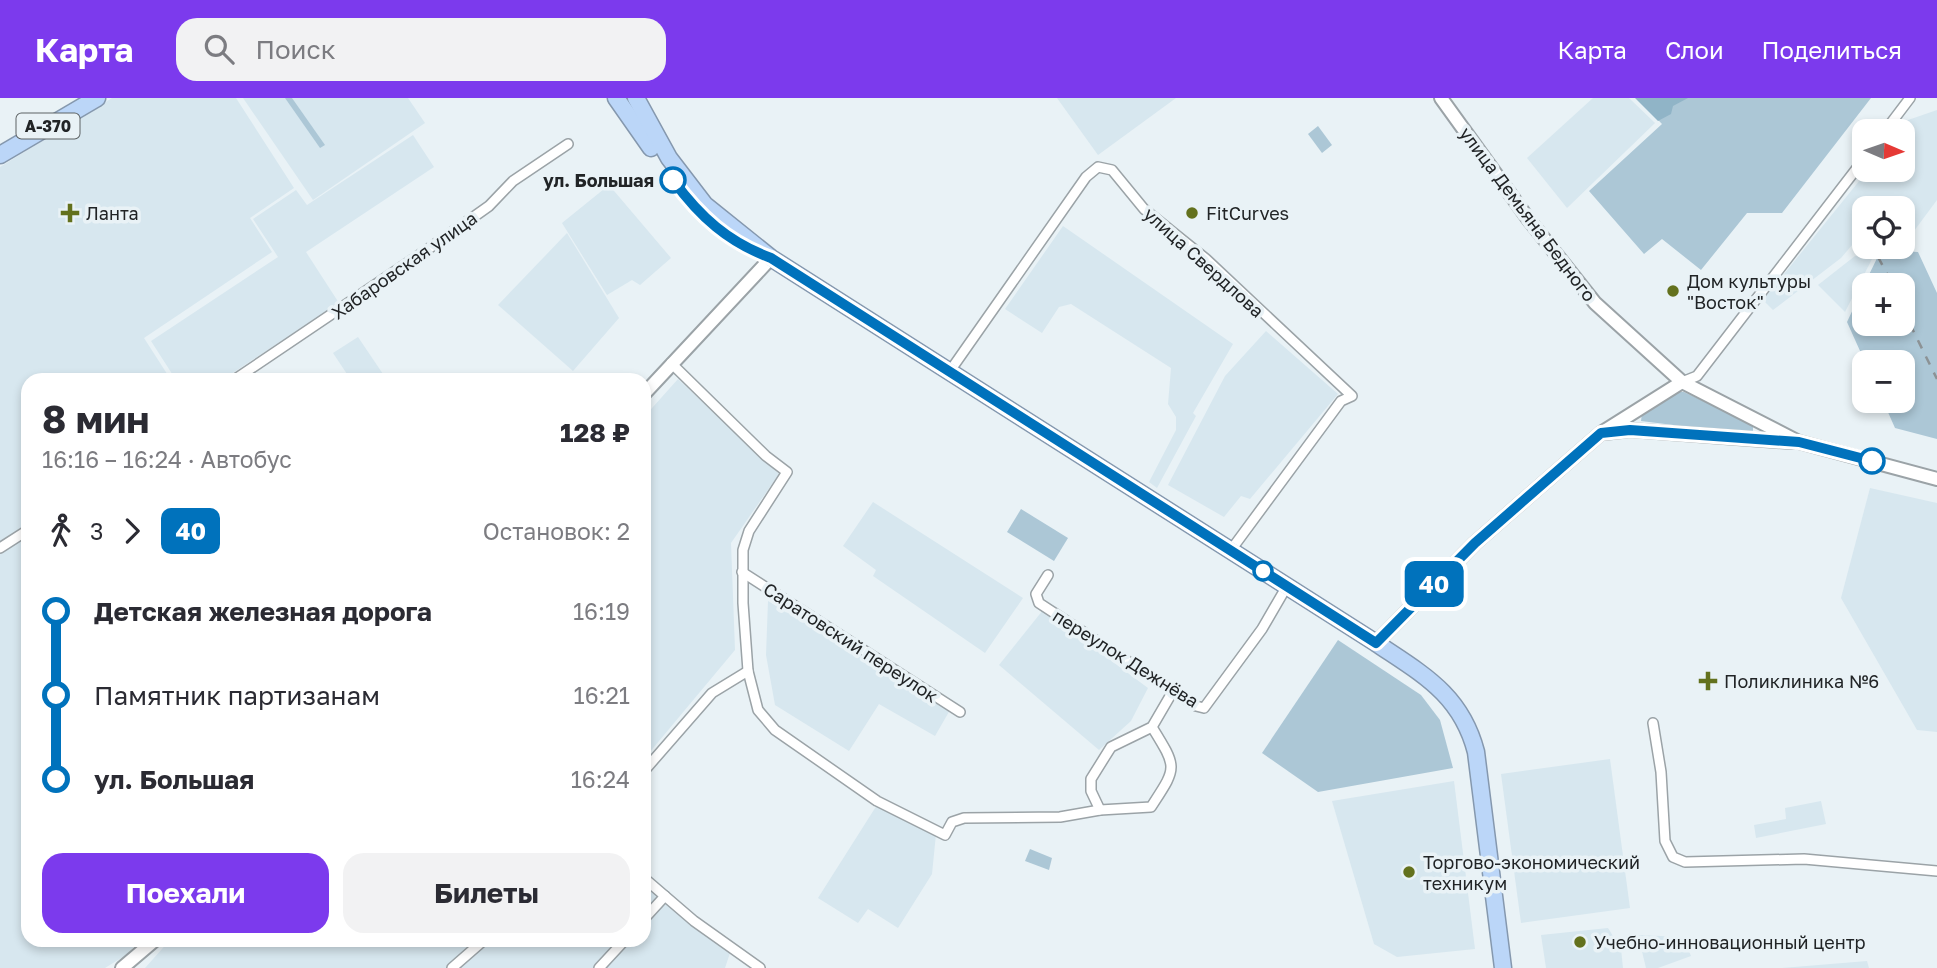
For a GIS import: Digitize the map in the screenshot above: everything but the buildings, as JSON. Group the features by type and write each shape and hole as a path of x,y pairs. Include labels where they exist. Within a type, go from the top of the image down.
{"highway":[{"name":"А-370","path":"0,155 97,98"},
{"path":"616,98 698,213 741,247 771,258"},
{"path":"623,98 639,129"},
{"path":"636,98 669,158 705,205 771,258 1376,643 1443,690 1471,732 1481,782 1503,968"}],"street":[{"name":"улица Демьяна Бедного","path":"1441,98 1529,220 1595,303 1682,382 1799,442"},
{"path":"1894,119 1910,98"},
{"name":"Хабаровская улица","path":"244,373 434,245 489,206 513,181 568,144"},
{"name":"улица Свердлова","path":"950,371 1086,177 1098,167 1112,170 1144,209 1206,259 1352,396 1340,401 1231,550"},
{"path":"1376,643 1475,543 1601,433 1682,382 1697,376 1852,175"},
{"path":"651,386 771,258"},
{"path":"671,363 766,456 787,472 749,531 743,550 748,671 758,710 775,730 877,801 945,835 952,822 964,818 1060,817 1100,810 1151,807 1171,775 1169,755 1152,727"},
{"path":"1601,433 1630,430 1799,442 1937,479"},
{"path":"0,548 21,534"},
{"name":"Саратовский переулок","path":"742,572 960,712"},
{"name":"переулок Дежнёва","path":"1048,575 1036,594 1039,603 1173,691 1204,708 1262,629 1287,586"},
{"path":"651,763 712,693 748,671"},
{"path":"1100,810 1091,791 1091,779 1111,747 1152,727 1173,691"},
{"path":"1653,723 1661,772 1665,841 1672,857 1685,862 1804,859 1937,871"},
{"path":"651,884 761,968"},
{"path":"651,912 665,897"},
{"path":"123,968 147,947"},
{"path":"452,968 476,947"},
{"path":"599,968 618,947"}],"shaded area":[{"path":"112,98 236,98 294,188 250,218 272,252 144,338 166,373 21,373 21,947 133,947 105,968 0,968 0,167"},
{"path":"243,98 408,98 425,123 313,200"},
{"path":"285,98 292,98 325,145 320,148"},
{"path":"1057,98 1176,98 1098,155"},
{"path":"1593,98 1629,98 1655,123 1567,208 1527,158"},
{"path":"1635,98 1688,98 1673,106 1671,114 1658,121"},
{"path":"1637,98 1871,98 1852,119 1852,123 1782,213 1747,213 1701,270 1662,239 1644,254 1589,191 1662,124"},
{"path":"1937,110 1937,200 1915,230 1915,196 1852,196 1852,245 1841,258 1773,310 1763,300 1858,182 1915,182 1915,119 1911,119"},
{"path":"1318,126 1332,145 1322,153 1308,134"},
{"path":"413,135 434,167 306,252 339,303 233,373 172,373 151,341 278,257 253,219 296,190 307,205"},
{"path":"609,185 671,258 640,285 632,280 607,295 562,223"},
{"path":"1063,226 1233,344 1193,413 1196,416 1157,488 1149,482 1176,430 1176,417 1168,404 1171,368 1071,304 1059,307 1042,333 1005,309"},
{"path":"567,233 619,318 573,371 498,305"},
{"path":"1915,252 1918,252 1937,293 1937,439 1895,428 1888,413 1915,413 1915,350 1860,350 1853,336 1915,336 1915,273 1870,273 1877,259 1915,259"},
{"path":"1852,258 1872,259 1865,273 1852,273 1852,298 1845,312 1818,285"},
{"path":"1852,311 1852,333 1847,322"},
{"path":"1266,331 1338,394 1250,499 1241,496 1224,517 1168,485 1225,376"},
{"path":"358,337 382,373 346,373 333,353"},
{"path":"678,379 779,474 731,543 735,650 651,751 651,409"},
{"path":"1676,392 1684,392 1753,425 1753,431 1746,434 1641,421 1642,413"},
{"path":"1870,488 1937,503 1937,732 1917,730 1841,598"},
{"path":"873,502 1023,598 985,653 873,576 876,570 843,546"},
{"path":"1021,509 1068,538 1054,561 1007,532"},
{"path":"768,601 950,710 935,736 879,704 849,751 775,705 766,655"},
{"path":"1043,610 1148,688 1131,721 1099,750 999,665"},
{"path":"1338,640 1421,695 1440,720 1453,768 1318,792 1262,753"},
{"path":"1610,759 1630,908 1521,923 1501,774"},
{"name":"Торгово-экономический техникум","path":"1454,781 1475,949 1397,957 1374,944 1332,801"},
{"path":"1821,801 1826,824 1756,838 1754,825 1786,819 1785,808"},
{"path":"877,805 936,834 932,874 898,928 868,909 858,923 818,898"},
{"path":"1030,849 1052,858 1049,870 1025,861"},
{"path":"651,888 730,953 725,968 145,968 164,947 651,947"},
{"name":"Учебно-инновационный центр","path":"1608,928 1621,949 1623,968 1546,968 1541,935"},
{"path":"1638,935 1683,937 1691,956 1658,968 1646,968"},
{"path":"1867,961 1869,968 1782,968"}],"railway":[{"path":"1879,259 1887,273"},
{"path":"1915,334 1937,379"}],"bus line":[{"name":"40","path":"673,180 698,213 741,247 771,258 1376,643 1475,543 1601,433 1630,430 1799,442 1872,461"}],"place":[{"name":"ул. Большая","path":"673,180"},
{"name":"Ланта","path":"70,213"},
{"name":"FitCurves","path":"1192,213"},
{"name":"Дом культуры \"Восток\"","path":"1673,291"},
{"name":"Поликлиника №6","path":"1708,681"},
{"name":"Торгово-экономический техникум","path":"1409,872"},
{"name":"Учебно-инновационный центр","path":"1580,942"}]}
